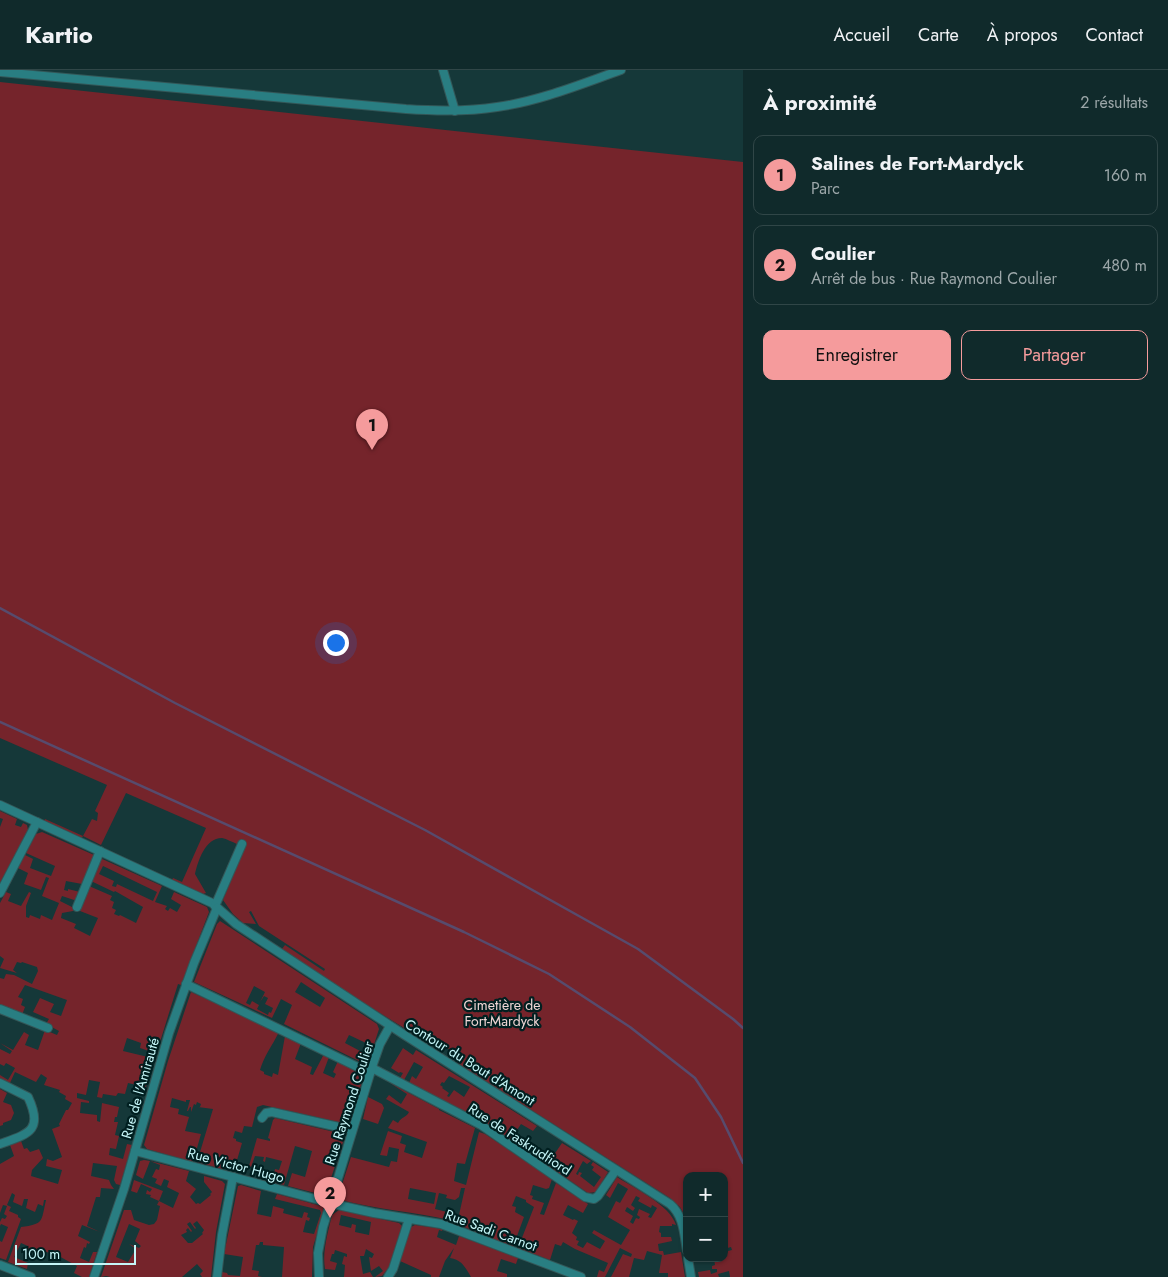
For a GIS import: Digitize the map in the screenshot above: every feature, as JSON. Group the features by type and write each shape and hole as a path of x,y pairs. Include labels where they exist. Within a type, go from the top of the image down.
{"street":[{"path":"443,70 455,111"},
{"path":"0,72 406,109 455,111 492,108 528,101 621,70"},
{"name":"Contour du Bout d'Amont","path":"0,805 205,900 236,924 390,1026 667,1202 676,1209 681,1218 683,1229"},
{"path":"0,893 37,822"},
{"name":"Rue de l'Amirauté","path":"94,1277 135,1152 167,1040 186,984 242,844"},
{"path":"77,907 100,851"},
{"name":"Rue de Faskrudfiord","path":"186,984 481,1125 585,1197 594,1199 598,1196 616,1170"},
{"path":"0,1009 48,1028"},
{"name":"Rue Raymond Coulier","path":"319,1277 319,1247 330,1203 380,1044 390,1026"},
{"path":"0,1083 28,1097 35,1119 33,1127 27,1134 0,1144"},
{"path":"262,1118 266,1113 272,1112 352,1130"},
{"name":"Rue Victor Hugo","path":"135,1152 330,1203"},
{"path":"216,1277 233,1177"},
{"name":"Rue Sadi Carnot","path":"330,1203 445,1225 582,1277"},
{"path":"388,1277 393,1269 409,1218"},
{"path":"689,1262 691,1277"},
{"path":"0,1265 31,1277"}],"green space":[{"name":"Cimetière de Fort-Mardyck","path":"0,82 743,162 743,1277 730,1277 729,1271 718,1274 719,1277 699,1277 698,1272 710,1270 711,1274 717,1272 717,1269 712,1269 714,1262 728,1262 728,1251 732,1250 731,1247 728,1248 728,1172 683,1172 683,1213 670,1198 457,1063 460,1062 456,1061 459,1056 416,1028 412,1033 282,949 285,945 324,971 325,969 259,926 251,911 249,912 256,924 243,923 233,914 223,900 244,849 242,844 222,838 216,839 203,851 195,874 206,893 203,894 172,880 173,878 182,882 206,828 126,793 101,845 83,836 92,819 97,821 98,813 95,811 107,785 0,738"},
{"path":"0,811 17,819 15,825 21,827 23,823 27,825 28,830 0,883 0,827 3,819 0,818"},
{"path":"45,819 83,836 81,839 44,821"},
{"path":"42,832 94,855 82,884 66,881 64,890 80,892 78,898 74,900 62,896 60,901 74,908 73,911 62,913 61,918 76,924 74,928 90,936 98,918 80,911 89,886 112,896 110,900 114,902 112,908 116,910 114,914 136,923 143,907 115,891 91,881 100,858 162,886 155,902 167,906 165,909 168,911 170,908 177,912 181,905 171,899 174,892 207,907 209,912 181,985 178,984 146,1087 128,1083 125,1094 118,1093 116,1096 103,1094 102,1098 97,1097 100,1082 89,1080 86,1095 77,1093 77,1098 89,1101 89,1103 81,1102 80,1113 97,1115 97,1121 100,1122 102,1103 119,1107 114,1122 118,1122 115,1135 119,1136 116,1149 110,1148 109,1155 123,1159 127,1144 132,1145 120,1185 116,1184 114,1180 117,1166 93,1163 91,1176 109,1180 114,1189 101,1188 100,1197 96,1197 87,1226 100,1232 82,1225 78,1236 90,1242 89,1244 87,1243 86,1248 84,1247 80,1258 89,1262 93,1252 97,1252 89,1277 82,1277 74,1273 77,1266 55,1254 33,1249 31,1251 27,1250 28,1246 21,1243 14,1257 28,1263 27,1269 8,1262 21,1227 34,1225 40,1221 46,1200 44,1200 43,1206 38,1204 35,1212 26,1208 28,1199 24,1199 22,1206 13,1202 15,1195 12,1193 7,1205 11,1207 9,1211 18,1215 21,1219 6,1260 0,1258 0,1241 2,1242 8,1227 1,1224 0,1226 2,1218 5,1219 7,1216 4,1214 7,1206 3,1205 0,1213 0,1164 14,1156 10,1145 21,1141 24,1149 27,1148 30,1152 39,1149 43,1158 32,1170 31,1176 58,1184 62,1170 46,1166 47,1159 53,1161 62,1157 52,1129 60,1126 59,1124 66,1110 68,1110 72,1103 65,1099 66,1096 59,1092 60,1090 44,1085 47,1078 41,1074 36,1082 15,1072 10,1083 0,1079 0,1075 8,1080 15,1068 6,1063 4,1066 0,1064 0,1049 10,1054 12,1051 0,1043 13,1050 24,1032 29,1035 25,1045 38,1050 45,1030 57,1035 59,1031 46,1024 49,1019 33,1012 40,998 54,1004 50,1012 61,1016 67,1000 25,985 18,997 23,999 21,1005 25,1007 22,1015 0,1006 0,978 4,979 6,974 14,975 32,984 38,971 37,967 22,962 17,962 13,970 17,973 0,968 4,959 0,956 0,903 6,892 11,894 8,901 21,906 29,892 31,893 26,906 26,917 29,918 30,915 40,919 41,915 52,920 59,903 42,896 49,878 46,877 41,890 24,884 28,873 18,868 25,855 33,859 30,868 51,876 55,866 26,853 36,834","holes":["103,866 157,892 153,901 117,884 116,887 112,886 114,881 99,874","127,1038 141,1043 140,1048 149,1051 148,1057 123,1051"]},
{"path":"220,921 377,1024 379,1029 368,1063 365,1064 284,1024 292,1005 281,999 272,1018 194,982 217,924","holes":["301,982 325,998 320,1007 295,992","254,986 265,992 260,1002 264,996 268,998 265,1004 273,1008 268,1015 257,1009 259,1005 252,1001 250,1005 246,1003","349,1035 372,1044 367,1057 361,1054 362,1052 345,1043"]},
{"path":"191,992 279,1032 260,1070 264,1074 272,1077 273,1073 278,1075 285,1036 301,1043 295,1059 312,1067 310,1074 313,1075 324,1054 329,1057 323,1073 334,1078 336,1074 333,1072 338,1061 361,1072 364,1076 349,1120 343,1123 263,1105 257,1107 252,1127 244,1126 242,1133 235,1131 233,1138 242,1143 235,1167 222,1169 197,1162 213,1109 198,1107 201,1104 197,1102 196,1105 194,1104 191,1112 191,1107 187,1111 190,1100 186,1100 186,1102 172,1098 170,1107 179,1109 178,1114 189,1117 185,1131 201,1134 193,1162 147,1149 144,1145 168,1061"},
{"path":"403,1048 413,1055 416,1050 537,1126 533,1131 521,1124 515,1133 526,1141 522,1147 484,1121 409,1083 412,1076 416,1079 423,1067 414,1062 404,1080 400,1078 403,1073 399,1073 391,1068","holes":["449,1076 470,1087 464,1097 454,1090 449,1097 447,1096 449,1093 440,1085"]},
{"path":"390,1083 475,1128 465,1164 457,1163 454,1181 466,1185 479,1132 485,1134 552,1179 549,1188 546,1189 533,1185 530,1195 533,1196 532,1199 544,1203 540,1214 544,1215 556,1183 588,1204 583,1213 568,1205 563,1215 578,1221 572,1233 577,1237 576,1240 579,1241 577,1245 583,1248 587,1242 600,1249 605,1241 592,1233 594,1230 621,1245 630,1230 608,1217 616,1201 620,1203 628,1189 618,1183 610,1198 606,1195 617,1177 651,1198 667,1211 676,1225 660,1226 659,1232 661,1237 671,1237 672,1241 658,1244 659,1251 663,1251 664,1255 681,1252 685,1277 668,1277 668,1273 659,1273 662,1255 647,1251 644,1260 634,1258 629,1277 611,1277 623,1254 631,1257 632,1254 620,1248 605,1277 597,1277 599,1270 604,1272 608,1263 563,1242 561,1246 555,1244 550,1260 518,1248 534,1207 526,1202 526,1200 516,1196 512,1206 516,1207 515,1212 524,1217 513,1247 457,1224 465,1188 461,1188 459,1197 455,1200 446,1198 447,1195 439,1193 435,1209 451,1213 450,1220 340,1200 338,1197 351,1157 389,1167 391,1161 397,1162 399,1149 389,1147 387,1156 380,1155 388,1131 402,1136 400,1143 406,1145 404,1152 422,1158 427,1142 388,1128 393,1120 398,1123 409,1112 386,1099 389,1095 401,1104 407,1094","holes":["410,1188 436,1193 434,1204 408,1199","636,1196 640,1198 638,1201 651,1208 652,1205 657,1208 651,1218 648,1217 650,1214 639,1209 637,1215 640,1217 639,1219 636,1218 633,1224 630,1222 633,1216 625,1211 627,1207 633,1211 635,1208 631,1205"]},
{"path":"0,1089 7,1093 3,1102 11,1105 14,1113 11,1120 0,1126"},
{"path":"368,1097 382,1104 384,1108 378,1124 363,1119"},
{"path":"275,1118 343,1134 344,1139 326,1193 323,1195 288,1186 292,1173 305,1177 312,1151 295,1146 284,1185 272,1182 275,1169 279,1170 282,1161 266,1157 265,1162 263,1161 264,1157 255,1156 251,1167 249,1166 257,1138 270,1141 268,1138"},
{"path":"562,1143 591,1161 587,1164 583,1161 576,1174 582,1173 580,1176 594,1187 601,1177 592,1170 594,1167 591,1165 593,1162 608,1172 596,1192 588,1193 547,1165"},
{"path":"140,1161 150,1161 143,1179 136,1175"},
{"path":"150,1161 189,1171 186,1181 196,1189 190,1197 196,1204 200,1204 212,1192 204,1182 204,1176 222,1181 225,1184 216,1232 211,1277 202,1277 200,1274 203,1271 197,1264 182,1277 101,1277 124,1210 131,1210 134,1220 149,1225 154,1224 157,1220 160,1206 157,1205 159,1201 173,1208 179,1193 167,1187 169,1181 164,1179 161,1186 155,1183 157,1179 152,1177 156,1169 159,1170 160,1165","holes":["197,1221 204,1230 203,1234 192,1243 188,1243 181,1235 187,1232 188,1228 192,1231 187,1224 190,1222 195,1229 193,1224","129,1224 140,1229 135,1241 141,1246 139,1248 129,1244 136,1249 128,1262 116,1257"]},
{"path":"134,1180 163,1191 159,1201 146,1194 147,1190 150,1192 152,1189 141,1184 137,1193 131,1191"},
{"path":"241,1185 261,1191 257,1214 271,1217 273,1206 284,1209 283,1213 302,1218 304,1212 308,1213 307,1217 310,1218 309,1221 306,1220 303,1232 314,1234 321,1213 320,1210 275,1199 277,1194 325,1207 313,1247 312,1277 282,1277 284,1247 263,1245 263,1242 260,1242 259,1245 256,1245 252,1270 259,1271 258,1276 262,1277 222,1277 222,1272 228,1275 240,1276 243,1257 224,1254 238,1186"},
{"path":"339,1210 399,1223 402,1226 389,1267 382,1276 375,1277 383,1271 379,1266 371,1271 369,1257 372,1258 374,1254 366,1249 364,1256 360,1256 363,1274 370,1272 373,1277 344,1277 345,1265 342,1264 344,1256 347,1257 347,1254 335,1250 330,1261 337,1263 335,1270 325,1269 325,1249 332,1215","holes":["341,1215 371,1222 369,1235 355,1232 356,1225 352,1224 351,1228 339,1225"]},
{"path":"415,1225 443,1229 442,1231 439,1230 437,1237 456,1245 459,1236 518,1258 516,1264 501,1259 497,1271 507,1274 507,1277 471,1277 460,1262 450,1258 454,1248 445,1261 439,1277 431,1277 431,1275 400,1261 411,1227"}],"waterway":[{"path":"0,608 175,703 425,830 638,949 743,1028"},
{"path":"0,722 464,932 549,974 630,1027 695,1078 721,1117 743,1163"}],"place":[{"name":"Salines de Fort-Mardyck","path":"372,450"},
{"name":"Coulier","path":"330,1218"}]}
